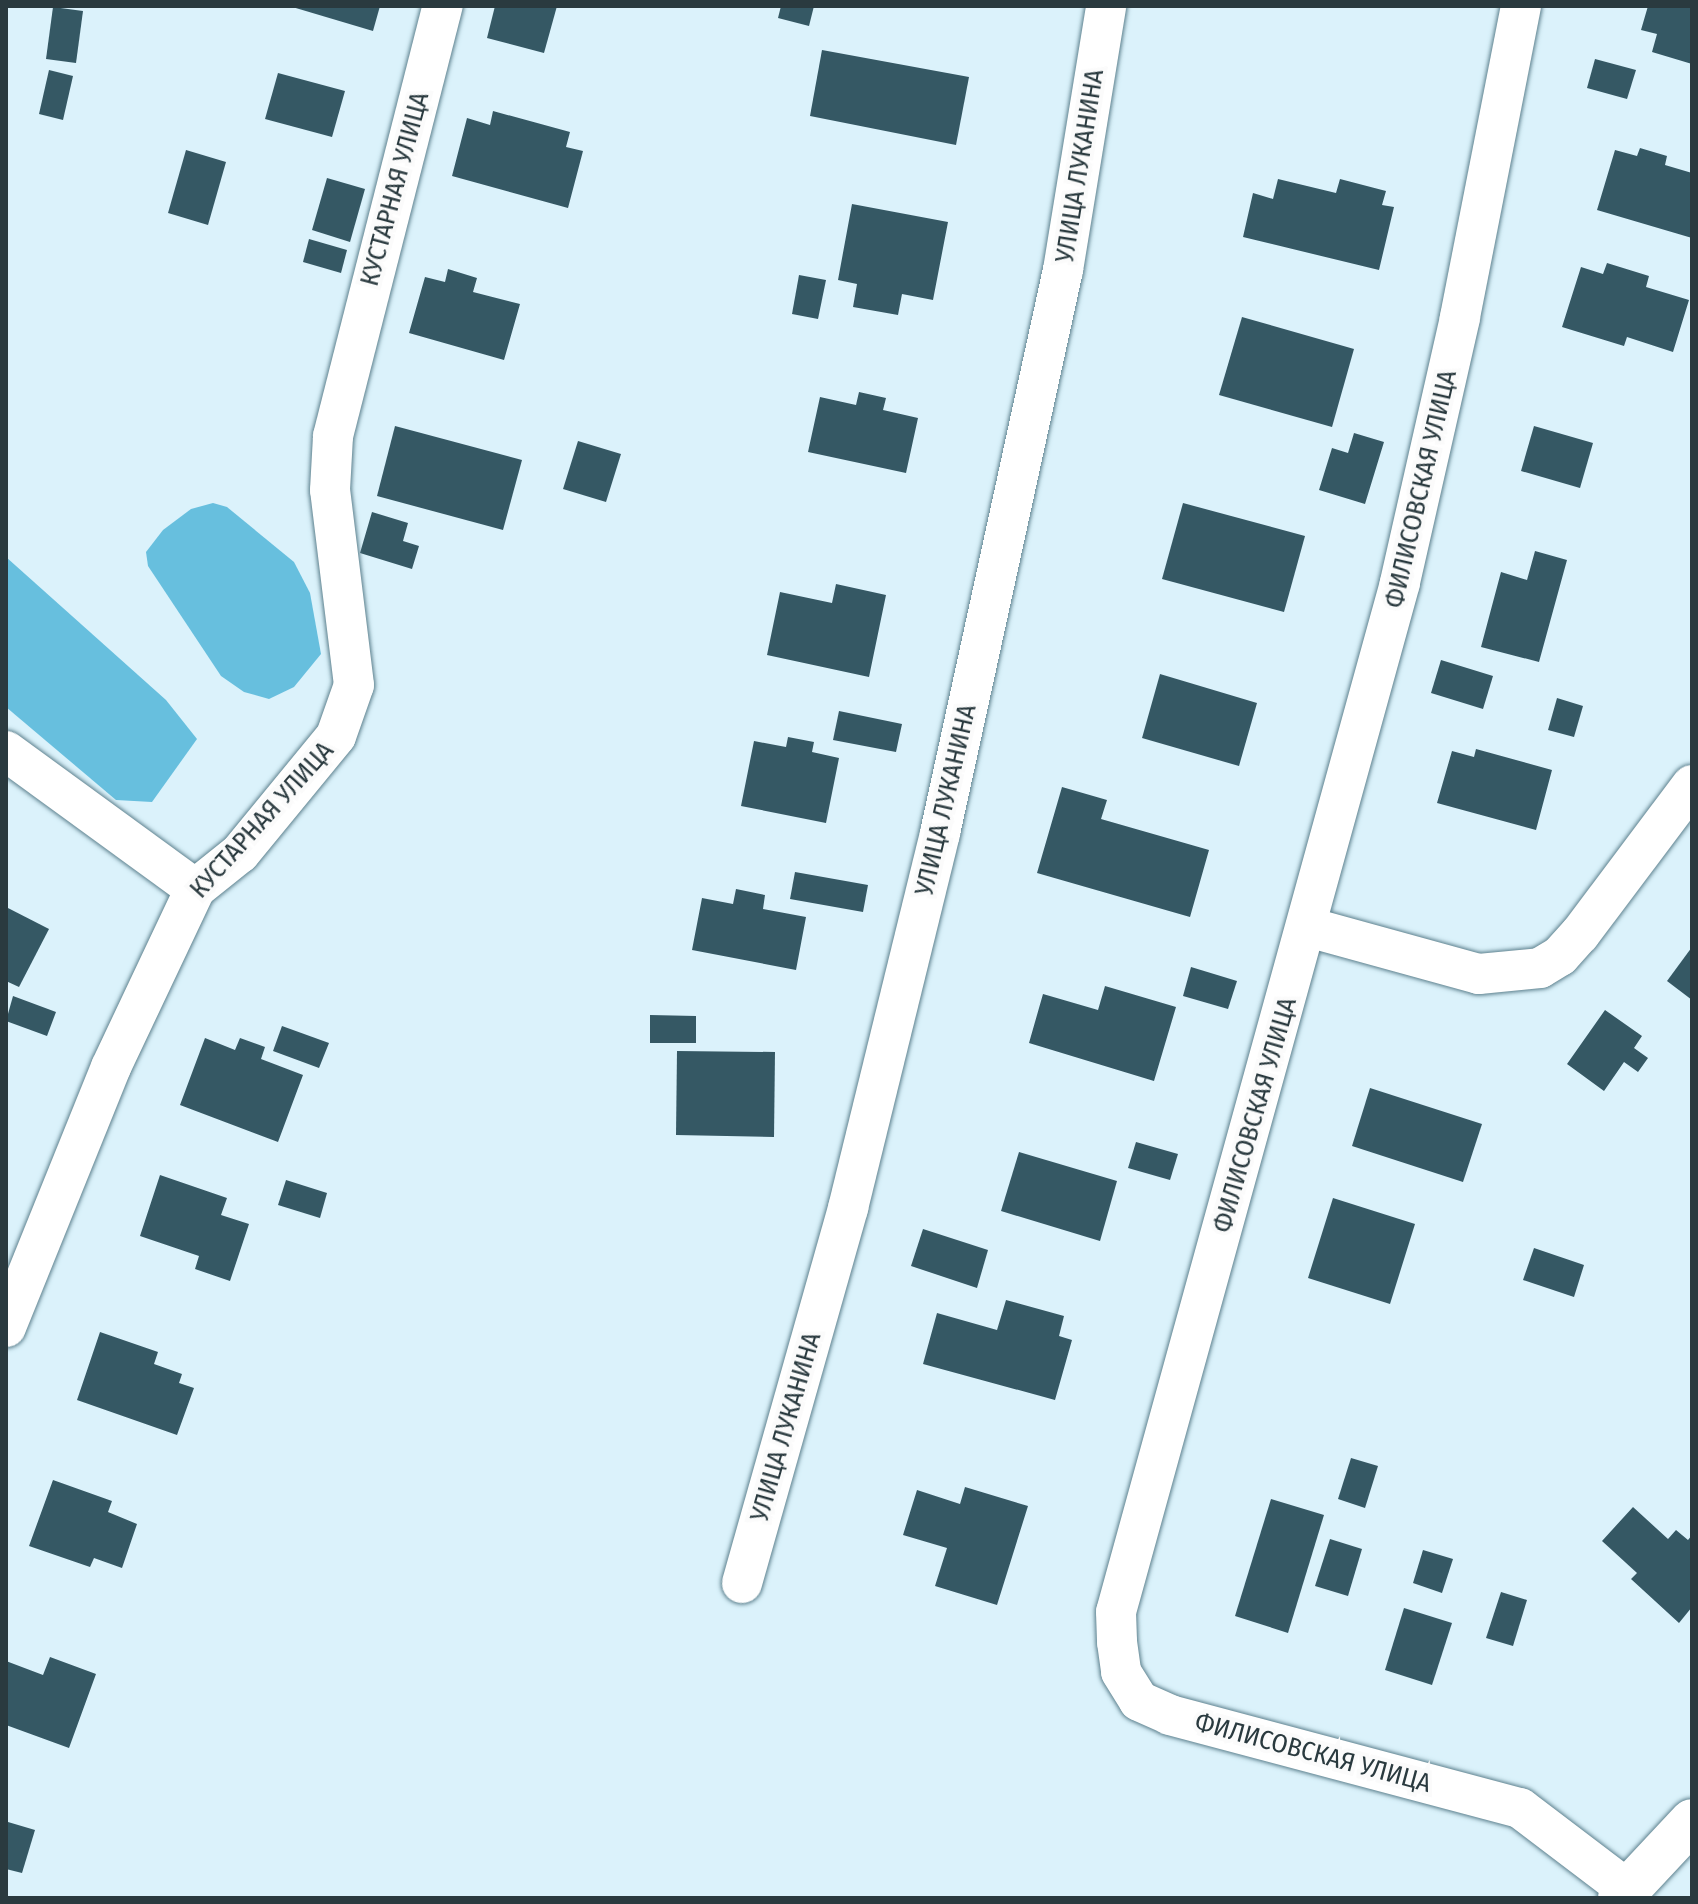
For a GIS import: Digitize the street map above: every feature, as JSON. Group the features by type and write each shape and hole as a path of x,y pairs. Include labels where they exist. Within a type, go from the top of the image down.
{"street":[{"name":"КУСТАРНАЯ УЛИЦА","path":"6,1327 111,1067 195,889 240,853 336,736 354,685 331,502 333,436 443,6"},
{"name":"УЛИЦА ЛУКАНИНА","path":"742,1583 848,1208 940,833 1063,270 1106,6"},
{"name":"ФИЛИСОВСКАЯ УЛИЦА","path":"1521,6 1460,318 1400,583 1308,927 1116,1612 1121,1672 1139,1701 1170,1715 1520,1808 1624,1894"},
{"path":"6,751 195,889"},
{"path":"1308,927 1479,974 1540,968 1560,956 1580,934 1692,785"},
{"path":"1624,1894 1692,1821"}],"water":[{"path":"213,503 227,507 294,562 310,593 321,654 294,687 269,699 244,692 221,676 148,566 146,552 163,530 191,509"},
{"path":"6,557 166,700 197,739 152,802 116,800 6,707"}],"building":[{"path":"289,6 380,6 373,31"},
{"path":"495,6 557,6 544,53 487,38"},
{"path":"781,6 814,6 809,26 778,18"},
{"path":"1648,6 1692,6 1692,64 1652,52 1657,34 1641,30"},
{"path":"53,7 83,11 76,63 46,59"},
{"path":"822,50 969,77 956,145 810,116"},
{"path":"1595,59 1636,70 1627,99 1587,88"},
{"path":"49,70 73,76 63,120 39,114"},
{"path":"278,73 345,91 332,137 265,119"},
{"path":"493,111 570,132 566,147 583,151 568,208 452,176 467,118 490,125"},
{"path":"1640,148 1667,156 1665,165 1692,173 1692,238 1597,210 1615,150 1637,156"},
{"path":"186,150 226,162 208,225 168,213"},
{"path":"327,178 365,189 350,242 312,230"},
{"path":"1278,179 1336,193 1340,179 1386,191 1382,205 1394,207 1379,270 1243,237 1253,193 1273,199"},
{"path":"852,204 948,222 933,300 902,294 898,315 853,307 857,284 838,280"},
{"path":"309,239 347,250 341,273 303,262"},
{"path":"1607,263 1649,276 1646,287 1689,300 1673,352 1627,337 1624,346 1562,327 1581,267 1603,274"},
{"path":"448,269 477,278 473,292 520,304 504,360 409,333 425,277 445,282"},
{"path":"799,275 826,280 818,319 792,314"},
{"path":"1242,317 1354,349 1332,427 1219,395"},
{"path":"859,392 886,398 883,410 918,418 906,473 808,452 820,397 856,405"},
{"path":"395,426 522,460 503,530 377,496"},
{"path":"1534,426 1593,443 1580,488 1521,471"},
{"path":"1354,433 1384,442 1365,504 1319,490 1332,448 1348,453"},
{"path":"578,441 621,454 606,502 563,489"},
{"path":"1183,503 1305,536 1284,612 1162,579"},
{"path":"372,512 408,523 403,541 419,546 412,569 360,553"},
{"path":"1535,551 1567,560 1539,662 1481,647 1501,572 1527,580"},
{"path":"836,584 886,595 869,677 767,655 780,592 832,603"},
{"path":"1441,660 1493,676 1483,709 1431,693"},
{"path":"1160,674 1257,703 1239,766 1142,738"},
{"path":"1557,698 1583,706 1574,737 1548,730"},
{"path":"839,711 902,724 896,752 833,740"},
{"path":"788,737 814,742 812,752 839,758 826,823 741,806 754,741 786,747"},
{"path":"1476,749 1552,770 1536,830 1437,803 1452,751 1474,757"},
{"path":"1062,787 1107,800 1101,819 1209,850 1190,917 1037,873"},
{"path":"795,872 868,885 863,912 790,899"},
{"path":"736,889 765,895 763,909 806,917 796,970 692,950 702,898 733,904"},
{"path":"6,907 49,929 19,987 6,981"},
{"path":"1692,947 1692,1000 1667,981"},
{"path":"1191,967 1237,981 1228,1009 1183,996"},
{"path":"1105,986 1176,1007 1154,1081 1029,1043 1043,994 1098,1010"},
{"path":"13,996 56,1012 47,1036 6,1021"},
{"path":"1605,1010 1642,1036 1634,1048 1648,1058 1638,1072 1624,1062 1604,1091 1567,1064"},
{"path":"650,1015 696,1016 696,1043 650,1043"},
{"path":"282,1026 329,1043 319,1068 273,1051"},
{"path":"205,1038 235,1050 240,1038 265,1047 261,1059 303,1075 278,1142 180,1105"},
{"path":"677,1051 775,1052 774,1137 676,1135"},
{"path":"1370,1088 1482,1124 1463,1182 1352,1146"},
{"path":"1136,1142 1178,1154 1170,1180 1128,1168"},
{"path":"1019,1152 1117,1181 1100,1241 1001,1211"},
{"path":"160,1175 227,1198 221,1215 249,1224 230,1281 195,1269 199,1256 140,1236"},
{"path":"286,1180 327,1193 320,1218 278,1205"},
{"path":"1333,1198 1415,1224 1390,1304 1308,1278"},
{"path":"923,1229 988,1250 977,1288 911,1266"},
{"path":"1534,1248 1584,1265 1574,1297 1523,1280"},
{"path":"1006,1300 1064,1316 1059,1336 1072,1340 1055,1400 923,1364 937,1313 997,1330"},
{"path":"100,1332 158,1352 154,1364 182,1374 179,1383 194,1388 177,1435 77,1400"},
{"path":"1351,1458 1378,1466 1365,1508 1338,1499"},
{"path":"53,1480 112,1501 108,1512 137,1524 122,1568 94,1558 90,1567 29,1546"},
{"path":"965,1487 1028,1506 997,1605 935,1586 947,1548 903,1535 917,1490 960,1504"},
{"path":"1271,1499 1324,1515 1288,1633 1235,1616"},
{"path":"1633,1507 1668,1539 1676,1530 1688,1540 1692,1535 1692,1607 1679,1623 1631,1579 1637,1573 1602,1541"},
{"path":"1330,1539 1362,1549 1348,1596 1315,1586"},
{"path":"1423,1550 1453,1559 1442,1593 1413,1583"},
{"path":"1501,1592 1527,1600 1513,1646 1486,1638"},
{"path":"1404,1608 1452,1623 1432,1685 1385,1670"},
{"path":"50,1657 96,1674 69,1748 6,1725 6,1661 43,1675"},
{"path":"8,1822 35,1830 22,1873 6,1869"}]}
